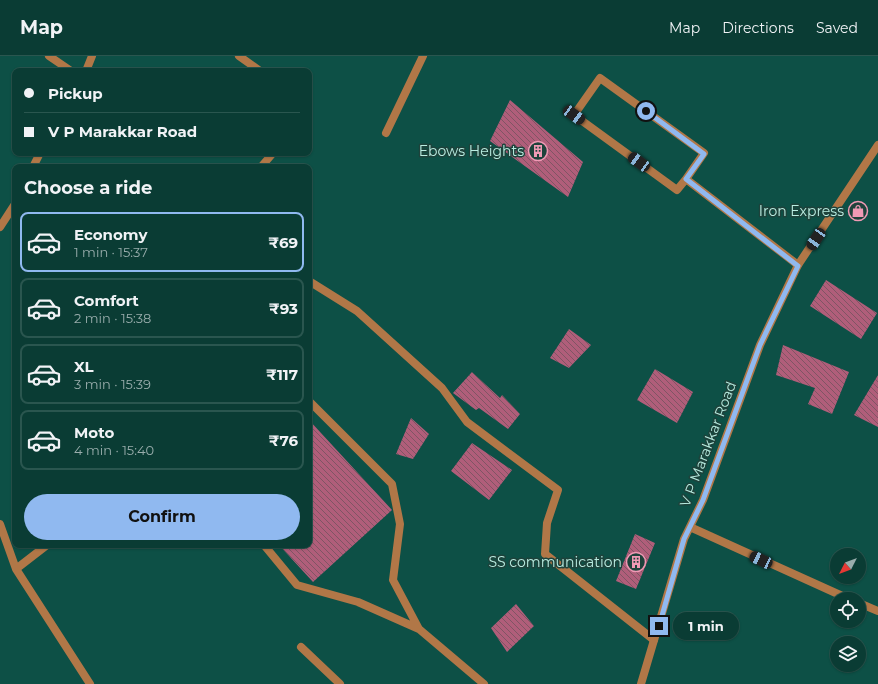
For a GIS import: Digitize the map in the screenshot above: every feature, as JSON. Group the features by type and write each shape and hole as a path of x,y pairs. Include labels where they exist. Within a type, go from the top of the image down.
{"street":[{"path":"49,56 67,68"},
{"path":"87,68 92,56"},
{"path":"239,56 256,68"},
{"path":"386,133 423,56"},
{"path":"600,78 704,154 686,179 678,190 574,115 600,78"},
{"name":"V P Marakkar Road","path":"641,684 684,539 703,500 760,345 798,266 878,144"},
{"path":"264,164 270,156"},
{"path":"686,179 798,266"},
{"path":"0,227 12,209"},
{"path":"312,283 357,311 442,388 467,422 558,490 547,523 545,554 654,640"},
{"path":"312,404 392,484 400,524 393,580 419,629"},
{"path":"0,524 16,569 90,684"},
{"path":"690,527 834,592"},
{"path":"16,569 43,548"},
{"path":"266,548 297,585 358,602 419,629 484,684"},
{"path":"866,606 878,612"},
{"path":"301,647 340,684"}],"building":[{"name":"Ebows Heights","path":"510,100 583,162 568,197 490,141"},
{"path":"826,280 877,313 861,339 810,306"},
{"path":"569,329 591,345 569,368 550,358"},
{"path":"783,345 849,372 832,414 808,404 815,388 776,375"},
{"path":"655,369 693,392 677,423 637,400"},
{"path":"472,372 500,398 502,395 520,414 508,429 479,408 476,410 453,393"},
{"path":"878,375 878,427 854,415"},
{"path":"411,418 429,434 413,459 396,454"},
{"path":"312,423 392,510 313,582 282,548 312,548"},
{"path":"472,443 512,470 489,500 451,471"},
{"name":"SS communication","path":"635,534 655,543 636,589 616,581"},
{"path":"516,604 534,626 507,652 491,628"}],"place":[{"name":"Ebows Heights","path":"538,151"},
{"name":"Iron Express","path":"858,211"},
{"name":"SS communication","path":"636,562"}],"route":[{"path":"646,111 704,154 686,179 798,266 760,345 745,382 703,500 684,539 659,626"}]}
